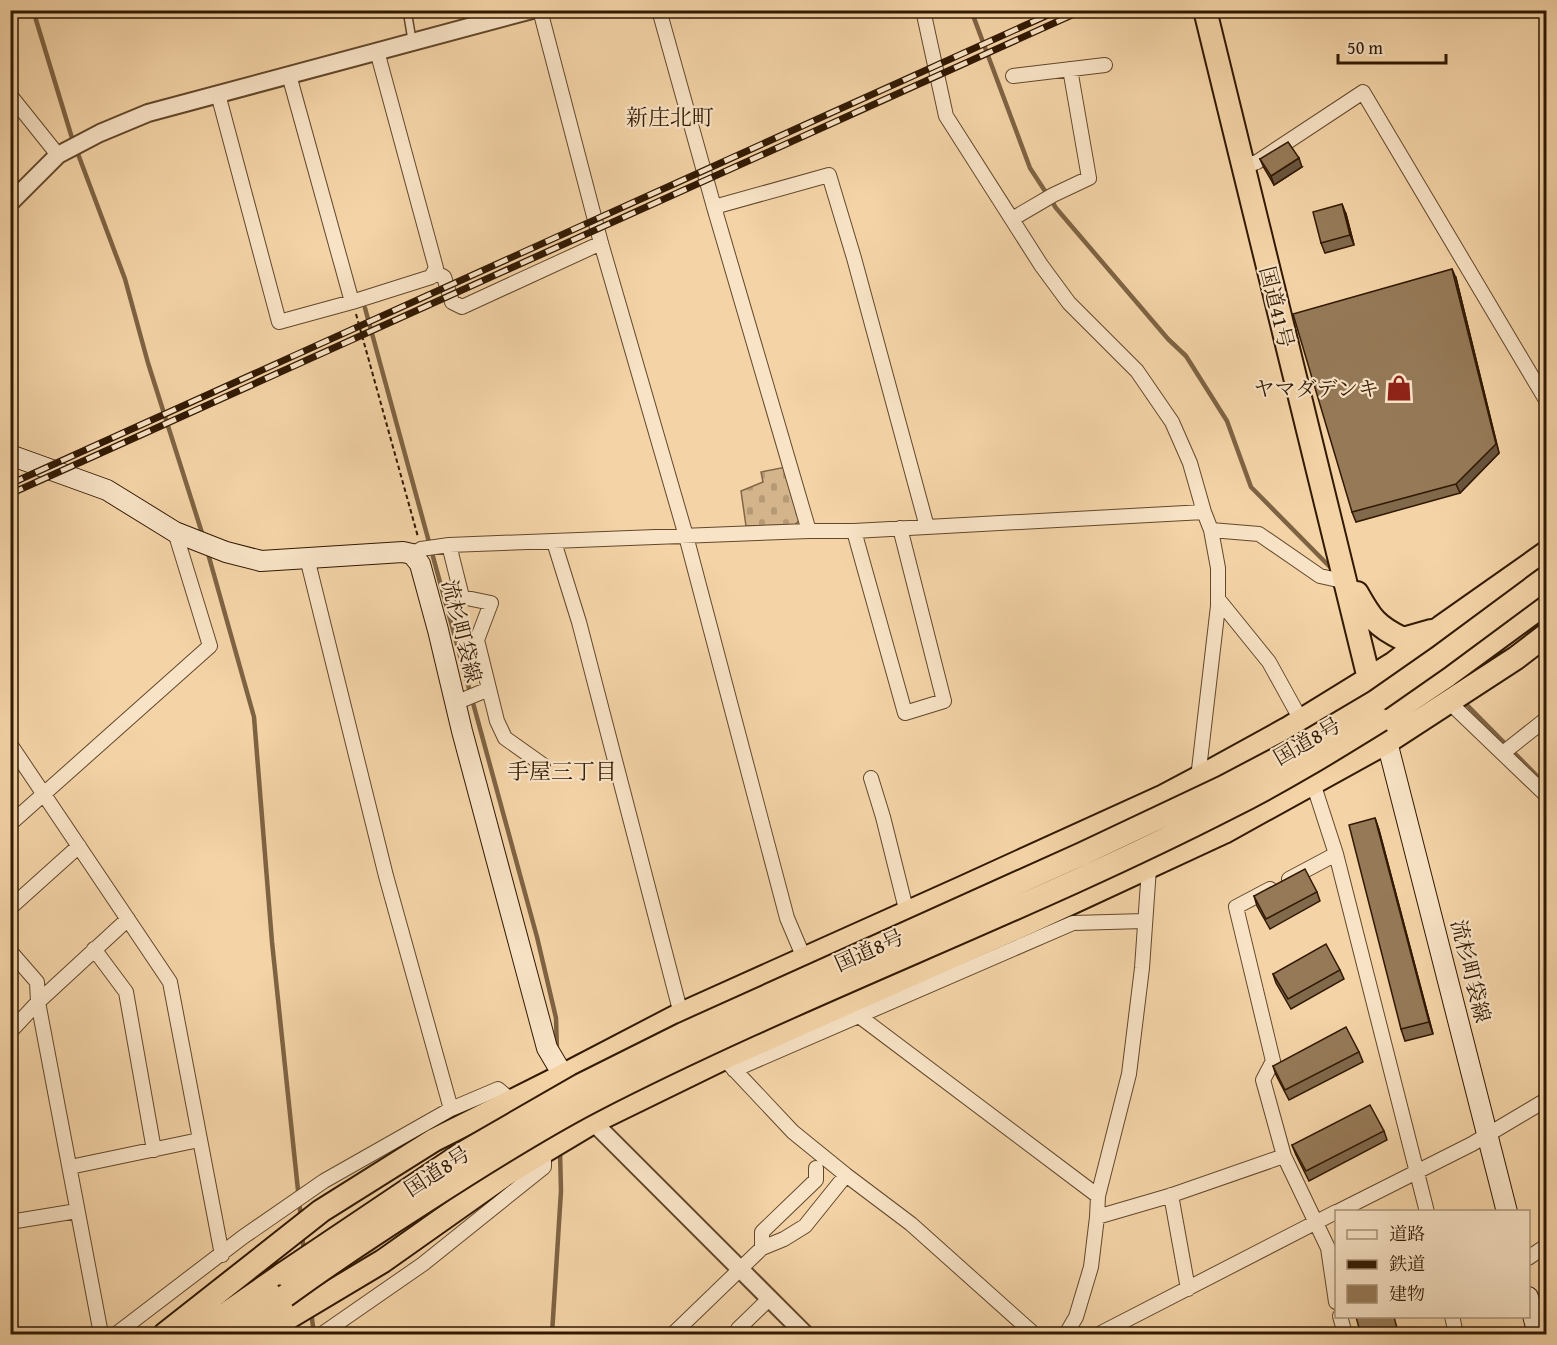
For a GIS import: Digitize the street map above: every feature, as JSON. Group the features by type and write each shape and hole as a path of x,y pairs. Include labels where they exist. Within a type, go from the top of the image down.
{"highway":[{"name":"国道41号","path":"1205,10 1242,167 1346,576 1369,678 1387,742"},
{"path":"165,1335 321,1211 434,1140 681,1014 907,913 1198,778 1394,663 1546,553"},
{"path":"1346,576 1371,618 1386,631 1403,639 1422,635 1441,627"},
{"name":"国道8号","path":"197,1335 463,1153 580,1085 683,1034 1082,854 1224,787 1294,750 1375,702 1546,578"},
{"name":"国道8号","path":"230,1335 331,1262 480,1165 588,1104 693,1052 1123,859 1228,808 1302,769 1381,720 1448,675 1546,603"},
{"path":"261,1335 383,1261 506,1174 593,1122 854,1009 1224,831 1387,742 1546,635"}],"main road":[{"path":"10,455 107,490 181,535 226,552 261,561 417,551"},
{"name":"流杉町袋線","path":"417,551 459,701 547,1048 562,1076 593,1122"},
{"name":"流杉町袋線","path":"1387,742 1507,1210"},
{"path":"1530,1305 1538,1335"}],"street":[{"path":"10,203 58,155 100,133 148,113 531,10"},
{"path":"540,10 601,243 686,536 786,918 804,958"},
{"path":"659,10 809,531"},
{"path":"923,10 946,116 1069,303 1137,371 1173,422 1190,463 1211,530 1218,568 1218,599 1198,778"},
{"path":"218,94 279,322 431,277 436,268 378,51"},
{"path":"1013,76 1105,65"},
{"path":"1012,219 1089,178 1070,69"},
{"path":"289,75 352,302"},
{"path":"1242,167 1257,162 1363,92 1546,400"},
{"path":"10,95 58,155"},
{"path":"714,207 829,175 854,258 927,527"},
{"path":"434,272 444,277 452,302 462,307 601,243"},
{"path":"417,551 449,545 854,531 1204,512"},
{"path":"854,531 905,713 944,701 900,528"},
{"path":"1211,530 1259,534 1320,576 1346,576"},
{"path":"10,825 210,646 181,535"},
{"path":"554,542 579,622 681,1014"},
{"path":"449,545 462,597 491,603 477,640 485,691 497,721 505,738 543,765"},
{"path":"308,558 386,876 451,1109"},
{"path":"1218,599 1269,662 1300,720"},
{"path":"459,701 485,691"},
{"path":"1449,702 1546,795"},
{"path":"1503,753 1546,719"},
{"path":"10,744 170,982 222,1255"},
{"path":"871,778 907,913"},
{"path":"1313,783 1336,854 1427,1210"},
{"path":"10,908 79,846"},
{"path":"1335,1295 1328,1248 1284,1156 1263,1080 1273,1062 1236,907 1336,854"},
{"path":"1065,1335 1076,1317 1091,1267 1098,1196 1130,1074 1140,992 1149,868"},
{"path":"10,1032 38,1002 128,919"},
{"path":"854,1009 1073,922 1144,921"},
{"path":"94,949 126,992 154,1150"},
{"path":"10,951 37,982 38,1002 101,1335"},
{"path":"854,1009 1098,1196"},
{"path":"729,1064 792,1132 911,1224 1034,1335"},
{"path":"116,1335 275,1214 324,1181 451,1109 498,1089 512,1100"},
{"path":"1341,1210 1488,1135 1546,1100"},
{"path":"593,1122 805,1335"},
{"path":"70,1167 199,1140"},
{"path":"329,1332 423,1264 544,1167 544,1150"},
{"path":"1097,1217 1171,1195 1284,1156"},
{"path":"762,1248 762,1232 816,1180 816,1168"},
{"path":"674,1333 762,1248 784,1239 805,1226 846,1175"},
{"path":"1171,1195 1188,1289"},
{"path":"10,1222 78,1211"},
{"path":"1099,1335 1335,1213"},
{"path":"1530,1257 1546,1246"},
{"path":"744,1335 738,1329 769,1299"},
{"path":"1340,1318 1345,1335"},
{"path":"1452,1318 1456,1335"}],"lane":[{"path":"407,10 413,43"}],"path":[{"path":"352,302 417,551"}],"green space":[{"path":"786,467 802,517 795,525 746,526 741,491 763,482 761,472"}],"building":[{"path":"1288,142 1299,158 1271,176 1260,159"},
{"path":"1342,204 1350,235 1321,243 1313,212"},
{"name":"ヤマダデンキ","path":"1452,269 1496,444 1456,484 1352,512 1293,314"},
{"path":"1375,818 1429,1022 1401,1029 1349,825"},
{"path":"1305,869 1317,892 1266,919 1254,896"},
{"path":"1326,944 1340,970 1288,999 1273,974"},
{"path":"1346,1027 1359,1052 1285,1090 1273,1066"},
{"path":"1370,1105 1384,1131 1306,1171 1292,1145"},
{"path":"1356,1318 1394,1318 1399,1335 1361,1335"}],"waterway":[{"path":"33,10 72,138 125,279 148,363 203,536"},
{"path":"971,10 1030,168 1056,208 1168,339 1186,356 1227,421 1251,487 1334,571"},
{"path":"365,308 537,937 556,1018 557,1051"},
{"path":"207,550 254,717 272,942 301,1219"},
{"path":"1463,701 1546,785"},
{"path":"552,1334 561,1191 560,1150"},
{"path":"302,1234 304,1252"},
{"path":"311,1311 314,1334"}],"railway":[{"path":"10,484 1059,10"},
{"path":"10,494 1083,10"}],"place":[{"name":"ヤマダデンキ","path":"1399,388"}],"district":[{"name":"新庄北町","path":"670,117"},
{"name":"手屋三丁目","path":"562,771"}]}
